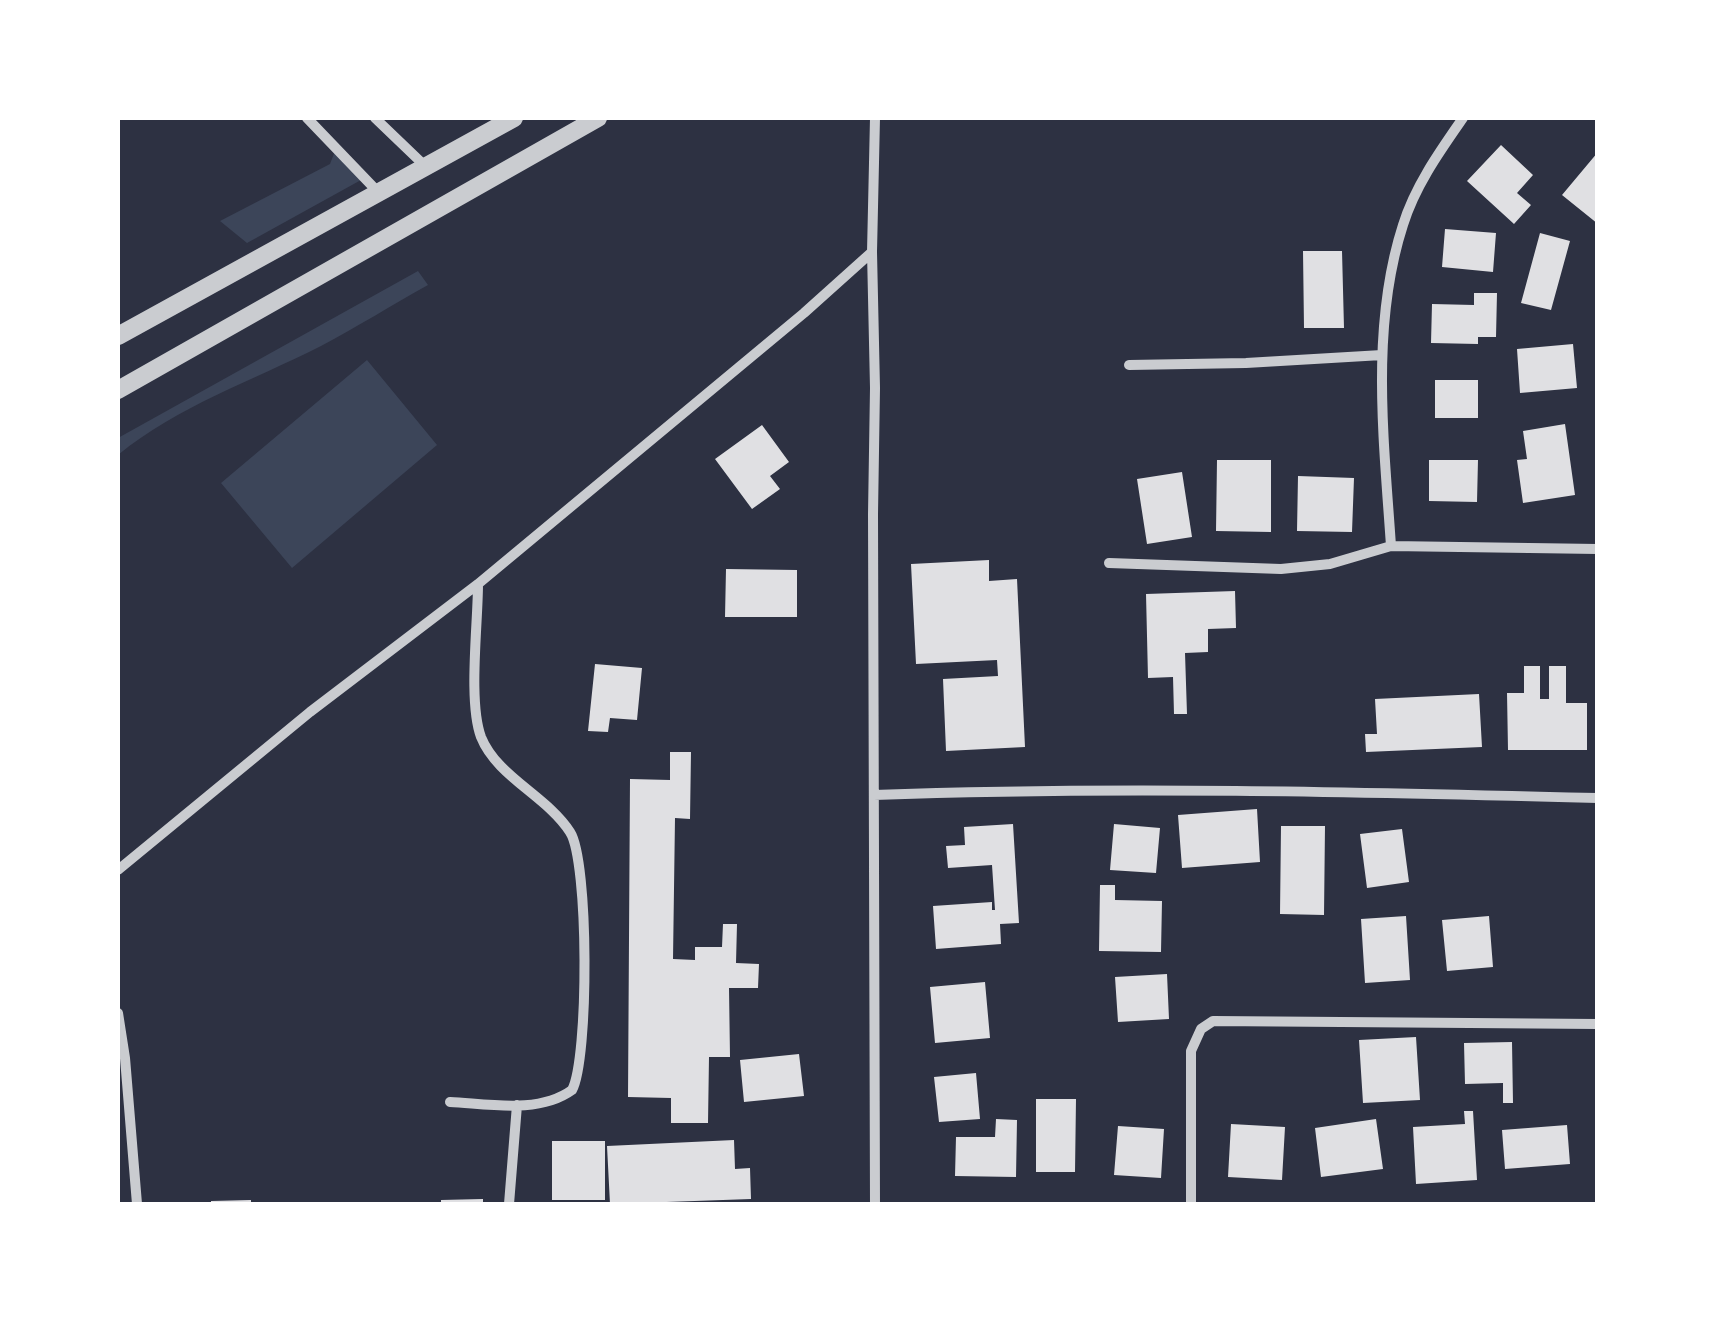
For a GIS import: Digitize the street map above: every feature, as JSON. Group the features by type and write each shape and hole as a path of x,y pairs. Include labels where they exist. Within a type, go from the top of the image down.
{"street":[{"path":"307,118 378,192"},
{"path":"375,118 424,164"},
{"path":"118,336 424,164 514,118"},
{"path":"118,390 598,118"},
{"path":"875,118 875,1204"},
{"path":"1391,546 1382,355 1394,259 1416,193 1463,118"},
{"path":"118,870 310,712 478,584 872,252"},
{"path":"1129,365 1382,355"},
{"path":"1110,563 1280,569 1330,564 1391,546 1598,548"},
{"path":"450,1102 517,1105 552,1101 572,1090 578,1080 583,1051 580,864 568,828 493,756 483,741 474,695 478,584"},
{"path":"874,795 969,791 1248,792 1598,798"},
{"path":"118,1012 126,1058 137,1204"},
{"path":"1191,1204 1191,1051 1201,1028 1213,1021 1222,1018 1598,1024"},
{"path":"509,1204 517,1105"}],"shaded area":[{"path":"335,151 361,180 247,243 220,221 330,164"},
{"path":"418,271 428,285 321,346 190,408 118,455 118,438"},
{"path":"367,360 437,445 292,568 221,483"}],"building":[{"path":"1501,145 1533,175 1517,193 1531,205 1514,224 1467,181"},
{"path":"1598,152 1598,224 1562,195"},
{"path":"1445,229 1496,233 1493,272 1442,267"},
{"path":"1540,233 1570,241 1551,310 1521,303"},
{"path":"1303,251 1342,251 1344,328 1304,328"},
{"path":"1474,293 1497,293 1496,337 1478,337 1478,344 1431,343 1432,304 1474,305"},
{"path":"1573,344 1577,388 1520,393 1517,349"},
{"path":"1435,380 1478,380 1478,418 1435,418"},
{"path":"1565,424 1575,495 1523,503 1517,460 1527,459 1523,431"},
{"path":"762,425 789,462 770,476 780,489 752,509 715,459"},
{"path":"1217,460 1271,460 1271,532 1216,531"},
{"path":"1429,460 1478,460 1477,502 1429,501"},
{"path":"1182,472 1192,537 1147,544 1137,479"},
{"path":"1298,476 1354,478 1352,532 1297,531"},
{"path":"989,560 989,581 1017,579 1025,747 946,751 943,679 998,676 997,660 916,664 911,564"},
{"path":"726,569 797,570 797,617 725,617"},
{"path":"1235,591 1236,628 1208,629 1208,652 1185,653 1187,714 1174,714 1173,677 1148,678 1146,594"},
{"path":"595,664 642,668 637,720 610,718 608,732 588,731"},
{"path":"1524,666 1540,666 1540,699 1549,699 1549,666 1566,666 1566,703 1587,703 1587,750 1508,750 1507,693 1524,693"},
{"path":"1479,694 1482,747 1366,752 1365,734 1377,734 1375,699"},
{"path":"670,752 691,752 690,819 675,818 673,959 695,960 695,947 722,947 723,924 737,924 736,963 759,964 758,988 729,988 730,1057 709,1057 708,1123 671,1123 671,1098 628,1097 630,779 670,780"},
{"path":"1257,809 1260,862 1182,868 1178,815"},
{"path":"1013,824 1019,923 1000,924 1001,944 936,949 933,906 992,902 995,910 992,865 948,868 946,846 965,845 964,827"},
{"path":"1114,824 1160,828 1156,873 1110,870"},
{"path":"1281,826 1325,826 1324,915 1280,914"},
{"path":"1402,829 1409,882 1367,888 1360,834"},
{"path":"1100,885 1115,885 1115,900 1162,901 1161,952 1099,951"},
{"path":"1406,916 1410,980 1365,983 1361,919"},
{"path":"1489,916 1493,967 1447,971 1442,920"},
{"path":"1167,974 1169,1019 1118,1022 1115,977"},
{"path":"985,982 990,1038 935,1043 930,987"},
{"path":"1416,1037 1420,1100 1363,1103 1359,1040"},
{"path":"1512,1042 1513,1103 1503,1103 1503,1083 1465,1084 1464,1043"},
{"path":"799,1054 804,1096 744,1102 740,1060"},
{"path":"976,1073 980,1119 939,1122 934,1077"},
{"path":"1036,1099 1076,1099 1075,1172 1036,1172"},
{"path":"1464,1111 1473,1111 1477,1180 1416,1184 1413,1127 1465,1124"},
{"path":"996,1119 1017,1120 1016,1177 955,1176 956,1137 995,1137"},
{"path":"1376,1119 1383,1169 1321,1177 1315,1128"},
{"path":"1231,1124 1285,1127 1282,1180 1228,1177"},
{"path":"1567,1125 1570,1164 1505,1169 1502,1130"},
{"path":"1118,1126 1164,1129 1161,1178 1114,1175"},
{"path":"734,1140 735,1169 750,1168 751,1199 610,1204 607,1146"},
{"path":"552,1141 605,1141 605,1200 552,1200"},
{"path":"483,1199 483,1204 441,1204 441,1200"},
{"path":"251,1200 251,1204 211,1204 211,1201"}]}
